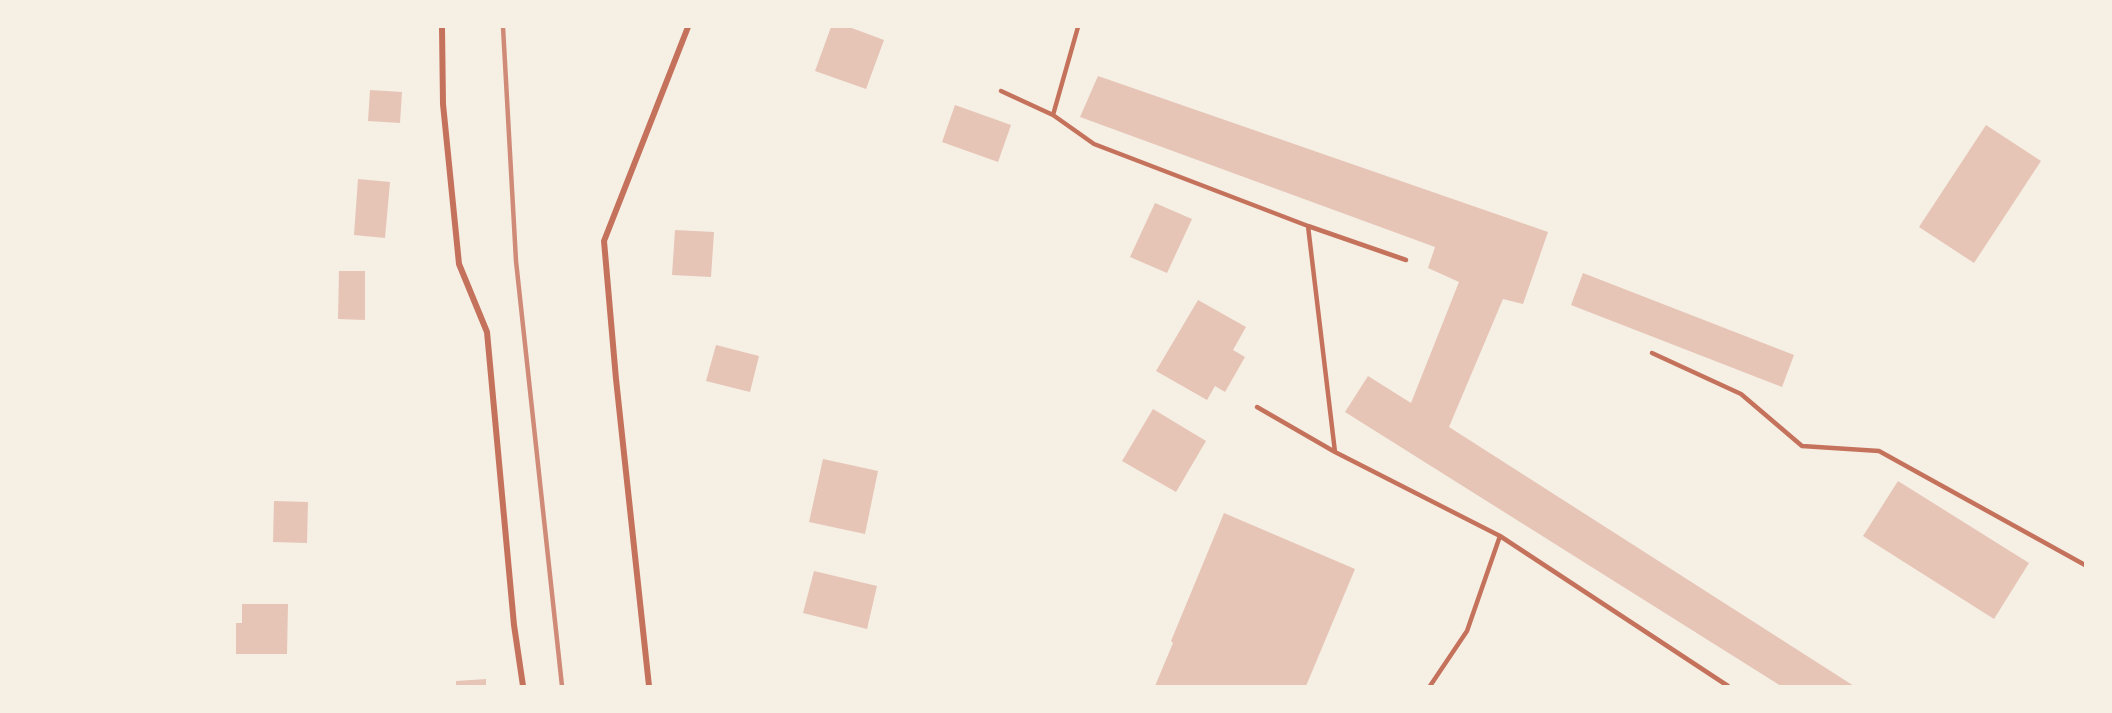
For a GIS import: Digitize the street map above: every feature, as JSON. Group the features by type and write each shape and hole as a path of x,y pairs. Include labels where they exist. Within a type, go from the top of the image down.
{"street":[{"path":"442,27 443,104 459,264 487,332 513,613 523,686"},
{"path":"649,686 616,379 604,241 688,27"}],"lane":[{"path":"1053,115 1078,27"},
{"path":"1001,91 1053,115 1094,144 1308,226 1406,260"},
{"path":"1308,226 1335,452"},
{"path":"1652,353 1742,394 1802,446 1879,451 2085,565"},
{"path":"1257,407 1335,452 1500,536 1728,686"},
{"path":"1430,686 1467,631 1500,536"}],"building":[{"path":"831,27 849,27 884,40 866,89 815,71"},
{"path":"1098,76 1548,232 1523,304 1503,299 1449,427 1854,686 1781,686 1345,412 1368,376 1411,403 1459,282 1428,268 1435,247 1080,117"},
{"path":"370,90 402,92 400,123 368,121"},
{"path":"955,105 1011,125 998,162 942,142"},
{"path":"1986,125 2041,161 1974,263 1919,227"},
{"path":"358,179 390,182 385,238 354,235"},
{"path":"1155,203 1192,219 1167,273 1130,257"},
{"path":"675,230 714,232 711,277 672,275"},
{"path":"339,271 365,271 365,320 338,319"},
{"path":"1583,273 1794,355 1782,387 1571,305"},
{"path":"1198,300 1246,327 1233,350 1245,357 1225,392 1215,386 1207,400 1156,371"},
{"path":"716,345 759,356 750,392 706,381"},
{"path":"1153,409 1206,441 1176,492 1122,461"},
{"path":"823,459 878,471 865,534 809,522"},
{"path":"1898,481 2029,563 1994,619 1863,536"},
{"path":"274,501 308,502 307,543 273,542"},
{"path":"1224,513 1355,569 1306,686 1155,686 1173,643 1171,641"},
{"path":"814,571 877,586 867,629 803,613"},
{"path":"242,604 288,604 287,654 236,654 236,623 242,623"},
{"path":"486,679 486,686 456,686 456,681"}],"railway":[{"path":"503,27 516,261 562,686"}]}
